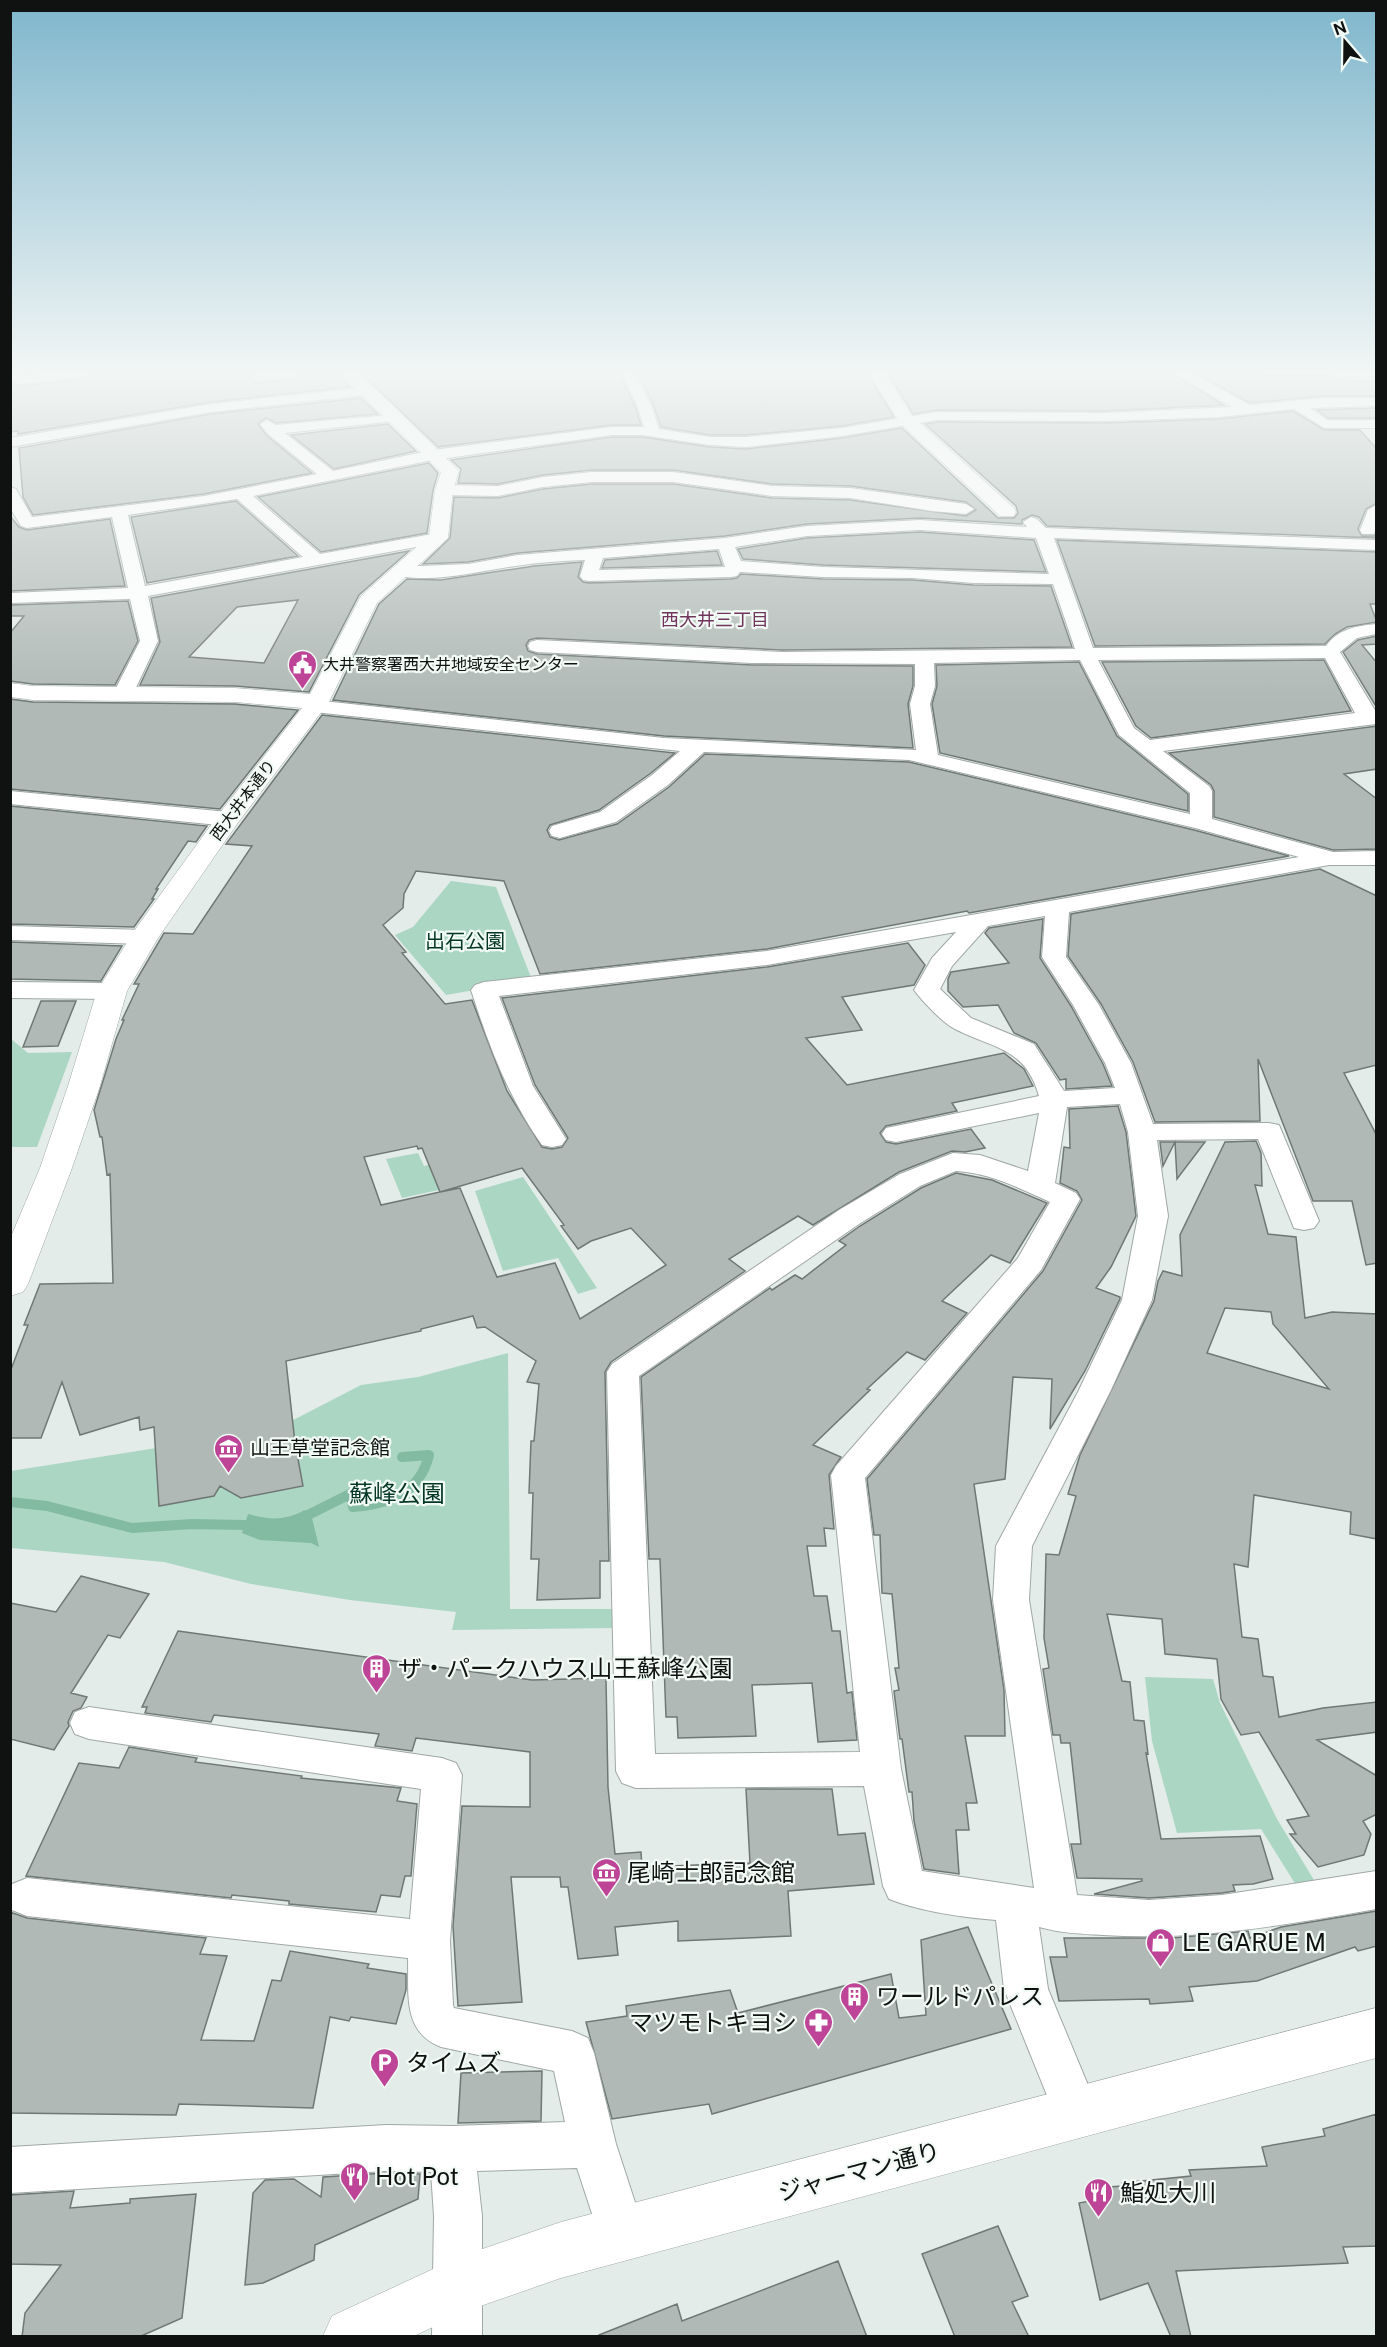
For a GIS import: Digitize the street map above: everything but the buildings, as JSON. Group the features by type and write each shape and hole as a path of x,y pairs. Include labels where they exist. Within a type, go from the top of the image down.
{"street":[{"path":"11,496 27,523 119,512 301,483"},
{"path":"10,598 137,593 438,538 446,483"},
{"path":"444,490 498,491 540,483"},
{"path":"712,483 772,491 822,490 932,506 1007,512"},
{"path":"975,483 1007,512 1006,516 1021,526 1041,523"},
{"path":"240,494 316,560"},
{"path":"402,571 432,572 468,569 518,560 725,543 807,531 920,525 1041,523 1372,538 1377,510"},
{"path":"119,512 149,641 123,694"},
{"path":"1041,523 1086,654 1126,731 1201,791 1201,823"},
{"name":"西大井本通り","path":"10,1284 60,1159 112,991 144,937 228,819 316,704 368,600 438,538"},
{"path":"596,553 589,576 731,572 734,566 725,543"},
{"path":"734,566 823,572 913,573 973,578 1061,579"},
{"path":"1331,652 1340,638 1354,632 1377,629"},
{"path":"537,646 782,658 924,658 1218,650 1331,652"},
{"path":"1144,747 1372,718 1331,652"},
{"path":"924,658 925,686 920,704 928,758"},
{"path":"10,690 33,693 235,695 698,746 788,747 909,754 1201,823 1332,859"},
{"path":"560,831 608,817 660,780 698,746"},
{"path":"10,796 228,819"},
{"path":"552,1139 538,1122 518,1086 484,990 767,958 1332,859 1377,858"},
{"path":"1058,906 1054,957 1086,1005 1118,1063 1131,1095 1142,1132 1153,1216 1137,1300 1094,1392 1014,1546 1011,1600 1059,1913"},
{"path":"981,919 941,963 927,990 963,1023 1025,1050 1049,1085 1054,1102 1040,1186"},
{"path":"10,933 144,937"},
{"path":"10,990 112,991"},
{"path":"896,1134 1054,1102 1131,1095"},
{"path":"1142,1132 1269,1131 1304,1221"},
{"path":"881,1769 636,1771 623,1372 849,1217 910,1180 953,1162 971,1163 990,1167 1040,1186 1066,1199 1030,1263 848,1475 881,1769 904,1886 974,1899 1016,1902 1059,1913 1149,1919 1222,1914 1377,1890"},
{"path":"89,1723 442,1775 429,1941 431,2010 441,2026 572,2053 593,2144 621,2233"},
{"path":"27,1897 429,1941"},
{"path":"1016,1902 1026,1989 1077,2114"},
{"name":"ジャーマン通り","path":"352,2337 459,2285 621,2233 1377,2033"},
{"path":"10,2170 386,2148 452,2149 593,2144"},
{"path":"452,2149 458,2216 457,2337"}],"green space":[{"name":"出石公園","path":"451,881 496,887 532,980 446,995 395,935 413,927"},
{"path":"10,1038 28,1053 72,1052 37,1147 12,1147 11,1143"},
{"path":"418,1153 424,1166 455,1159 466,1184 402,1198 386,1159"},
{"path":"523,1177 597,1288 578,1294 558,1258 503,1271 475,1191"},
{"name":"蘇峰公園","path":"508,1353 510,1609 615,1609 616,1628 452,1630 456,1612 350,1600 251,1584 164,1562 11,1548 11,1471 276,1429 361,1385 418,1377"},
{"path":"1145,1677 1213,1679 1220,1703 1277,1819 1320,1890 1301,1893 1261,1829 1177,1833 1152,1741"}],"shaded area":[{"path":"305,1510 312,1518 319,1547 311,1543 260,1540 242,1533 248,1514 277,1518 291,1516"}],"waterway":[{"path":"308,1515 350,1494 353,1507 379,1503 401,1494 418,1479 429,1455 402,1457"},
{"path":"10,1502 47,1506 132,1528 192,1524 245,1525"}],"place":[{"name":"大井警察署西大井地域安全センター","path":"302,690"},
{"name":"山王草堂記念館","path":"229,1474"},
{"name":"ザ・パークハウス山王蘇峰公園","path":"377,1694"},
{"name":"尾崎士郎記念館","path":"606,1898"},
{"name":"LE GARUE M","path":"1161,1968"},
{"name":"ワールドパレス","path":"855,2022"},
{"name":"マツモトキヨシ","path":"818,2048"},
{"name":"タイムズ","path":"385,2088"},
{"name":"Hot Pot","path":"354,2202"},
{"name":"鮨処大川","path":"1099,2218"}],"district":[{"name":"西大井三丁目","path":"715,619"}]}
